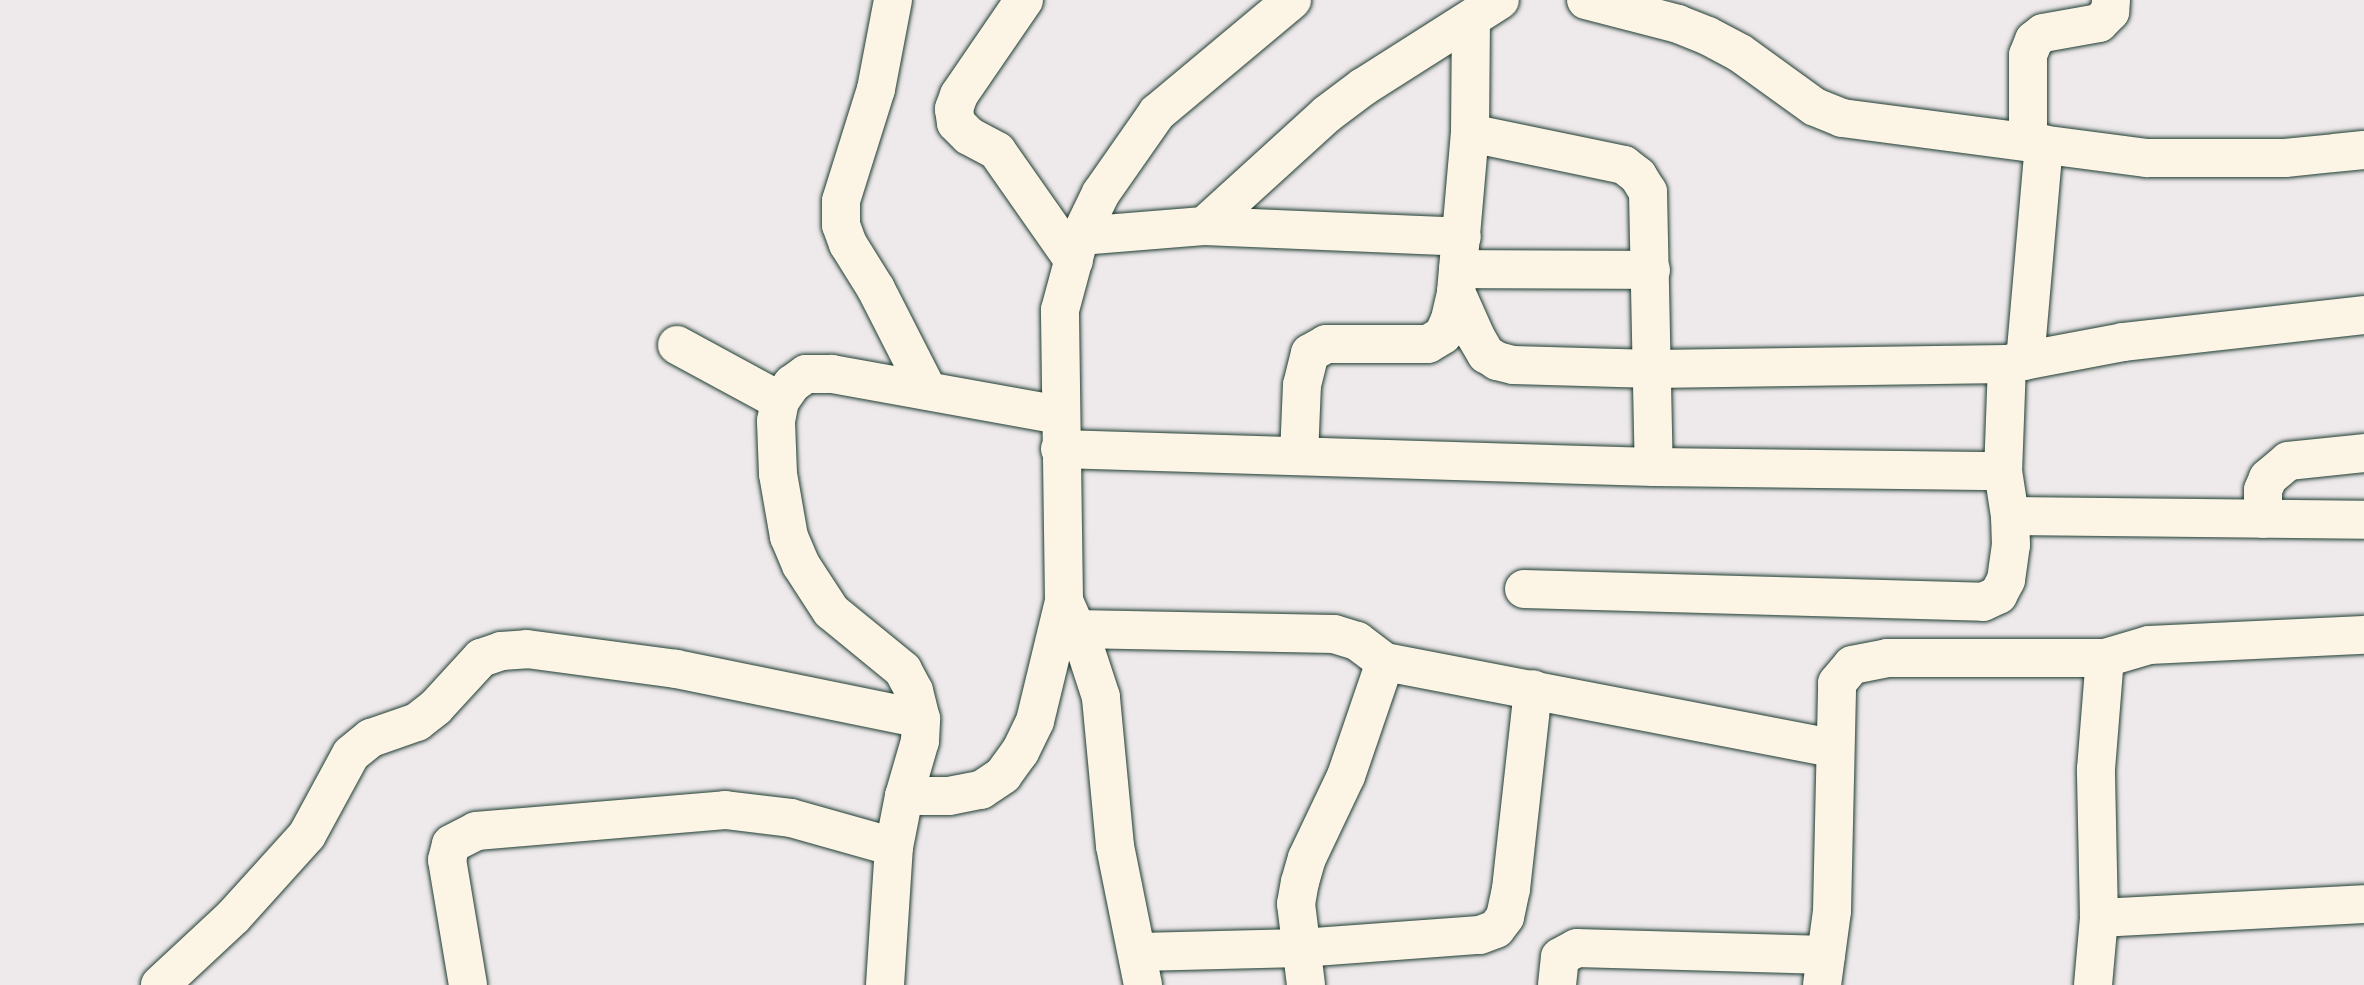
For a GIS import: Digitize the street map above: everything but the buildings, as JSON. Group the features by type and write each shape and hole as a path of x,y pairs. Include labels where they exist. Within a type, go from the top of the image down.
{"street":[{"path":"893,0 876,89 841,201 841,225 848,244 876,289 928,391"},
{"path":"1024,0 959,95 954,109 956,123 970,136 998,151 1077,248"},
{"path":"1241,43 1252,0"},
{"path":"1292,0 1157,113 1101,193 1077,248 1060,310 1060,432 1070,615 1101,697 1115,846 1141,969 1303,967 1480,935 1496,929 1505,917 1511,889 1534,689"},
{"path":"1586,0 1678,24 1708,36 1740,53 1815,107 1842,118 2147,158 2285,158 2364,150"},
{"path":"1524,589 1983,602 1998,595 2006,580 2011,545 2010,516 2003,471 2016,363 2036,143 2028,55 2034,40 2043,33 2099,23 2110,12 2111,0"},
{"path":"1203,226 1327,114 1363,87 1486,9"},
{"path":"1299,456 1302,385 1310,353 1326,344 1428,344 1443,335 1459,266 1470,133 1486,9"},
{"path":"1470,133 1623,164 1639,176 1648,192 1654,467"},
{"path":"1077,248 1203,226 1459,266 1651,270"},
{"path":"1459,266 1476,337 1486,354 1497,361 1513,365 1653,369 2016,363 2123,342 2364,315"},
{"path":"677,345 780,401"},
{"path":"885,985 894,847 904,796 920,741 921,719 914,691 903,670 831,611 797,556 789,537 778,474 776,421 780,401 792,384 806,374 832,373 928,391 1060,432 1299,456 1654,467 2003,471"},
{"path":"2263,519 2263,490 2267,478 2288,461 2364,453"},
{"path":"2010,516 2364,520"},
{"path":"1070,615 1334,634 1357,641 1385,663 1534,689 1835,749"},
{"path":"904,796 948,796 981,790 1003,775 1020,752 1035,721 1070,615"},
{"path":"1557,985 1560,957 1577,948 1824,970 1832,911 1837,683 1852,665 1887,658 1924,656 2105,657 2149,645 2364,635"},
{"path":"160,985 233,916 307,835 351,754 371,738 417,722 436,707 481,658 501,651 527,649 676,669 921,719"},
{"path":"2093,985 2099,918 2095,816 2101,684 2105,657"},
{"path":"1303,967 1296,904 1307,858 1346,776 1385,663"},
{"path":"468,985 447,860 451,844 476,831 725,810 792,818 894,847"},
{"path":"2099,918 2364,904"}]}
